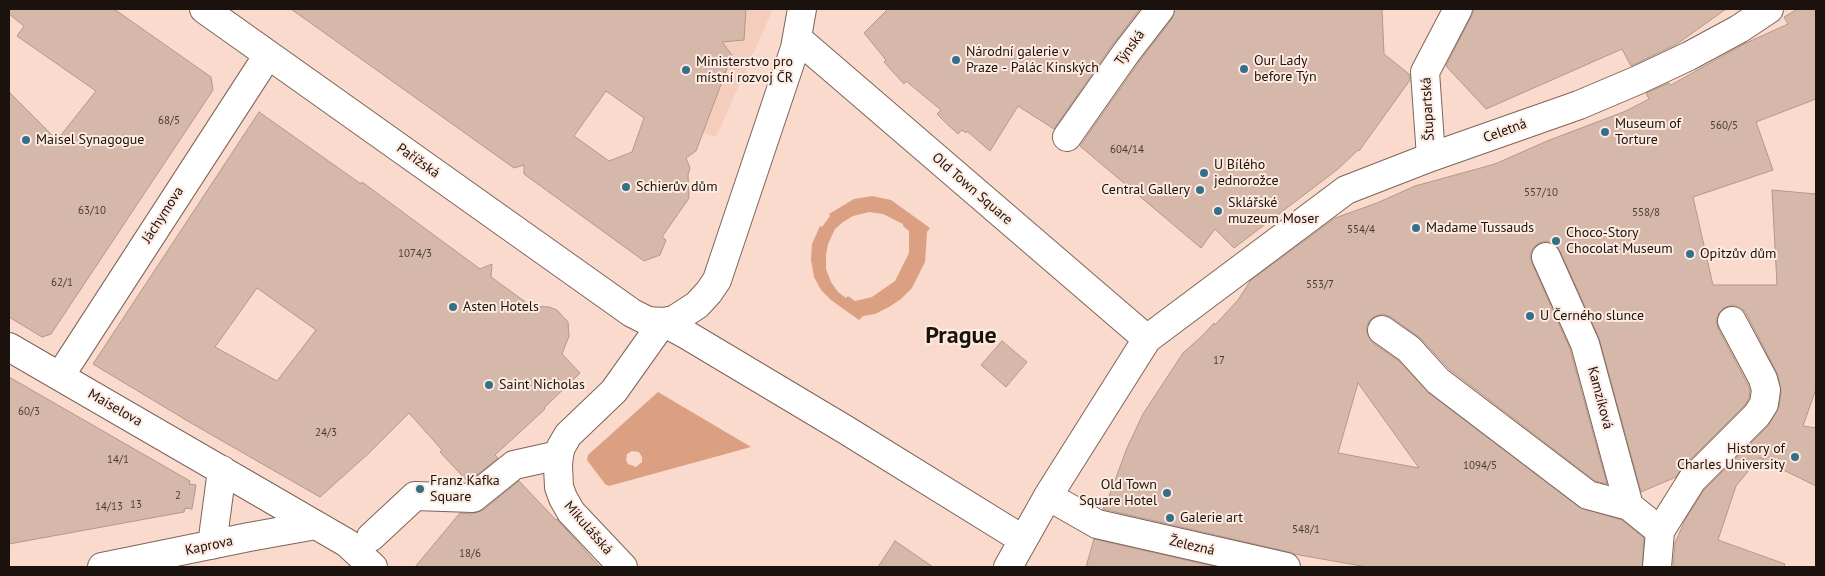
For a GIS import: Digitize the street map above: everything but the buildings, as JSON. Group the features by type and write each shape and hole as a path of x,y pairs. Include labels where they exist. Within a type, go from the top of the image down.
{"street":[{"name":"Pařížská","path":"204,9 632,313 648,321 663,322"},
{"path":"371,537 416,496 473,498 514,465 559,455 568,435 614,391 663,322 674,320 698,305 709,292 717,280 795,48 802,9"},
{"name":"Týnská","path":"1067,137 1136,39 1160,9"},
{"name":"Štupartská","path":"1431,157 1425,72 1458,9"},
{"name":"Celetná","path":"1147,340 1346,190 1431,157 1579,105 1638,80 1740,29 1770,9"},
{"name":"Old Town Square","path":"797,38 1147,340"},
{"name":"Jáchymova","path":"60,376 268,55"},
{"name":"Kamzíková","path":"1546,257 1585,344 1629,506"},
{"path":"1657,567 1660,531 1692,480 1757,415 1764,404 1766,390 1763,379 1732,321"},
{"path":"663,322 688,335 846,430 1022,539"},
{"path":"1382,330 1409,349 1438,381 1588,494 1629,506 1660,531"},
{"path":"1008,567 1022,539 1048,496 1147,340"},
{"name":"Maiselova","path":"9,346 347,543 373,567"},
{"name":"Mikulášská","path":"559,455 559,480 563,498 571,512 623,567"},
{"path":"212,545 222,470"},
{"name":"Železná","path":"1048,496 1097,524 1248,563 1286,567"},
{"name":"Kaprova","path":"102,567 316,525"}],"shaded area":[{"name":"Ministerstvo pro místní rozvoj ČR","path":"554,9 773,9 716,137 703,133 592,22"},
{"path":"872,196 891,200 930,228 927,232 925,262 912,288 889,307 875,314 863,316 859,320 831,300 821,290 814,277 811,260 812,244 820,226 822,227 830,216 829,214 854,199","holes":["869,212 883,214 903,224 909,231 909,253 895,281 872,297 855,301 848,296 846,298 838,292 831,282 826,269 828,244 835,229 853,216"]},
{"path":"658,392 751,447 609,486 605,484 587,460 588,455","holes":["632,451 639,452 642,462 636,467 628,464 626,460 627,454"]}],"place":[{"name":"Národní galerie v Praze - Palác Kinských","path":"956,60"},
{"name":"Our Lady before Týn","path":"1244,69"},
{"name":"Ministerstvo pro místní rozvoj ČR","path":"686,70"},
{"name":"Museum of Torture","path":"1605,132"},
{"name":"Maisel Synagogue","path":"26,140"},
{"name":"U Bílého jednorožce","path":"1204,173"},
{"name":"Schierův dům","path":"626,187"},
{"name":"Central Gallery","path":"1200,190"},
{"name":"Sklářské muzeum Moser","path":"1218,211"},
{"name":"Madame Tussauds","path":"1416,228"},
{"name":"Choco-Story Chocolat Museum","path":"1556,241"},
{"name":"Opitzův dům","path":"1690,254"},
{"name":"Asten Hotels","path":"453,307"},
{"name":"U Černého slunce","path":"1530,316"},
{"name":"Saint Nicholas","path":"489,385"},
{"name":"History of Charles University","path":"1795,457"},
{"name":"Franz Kafka Square","path":"420,489"},
{"name":"Old Town Square Hotel","path":"1167,493"},
{"name":"Galerie art","path":"1170,518"}],"district":[{"name":"Prague","path":"961,336"}]}
